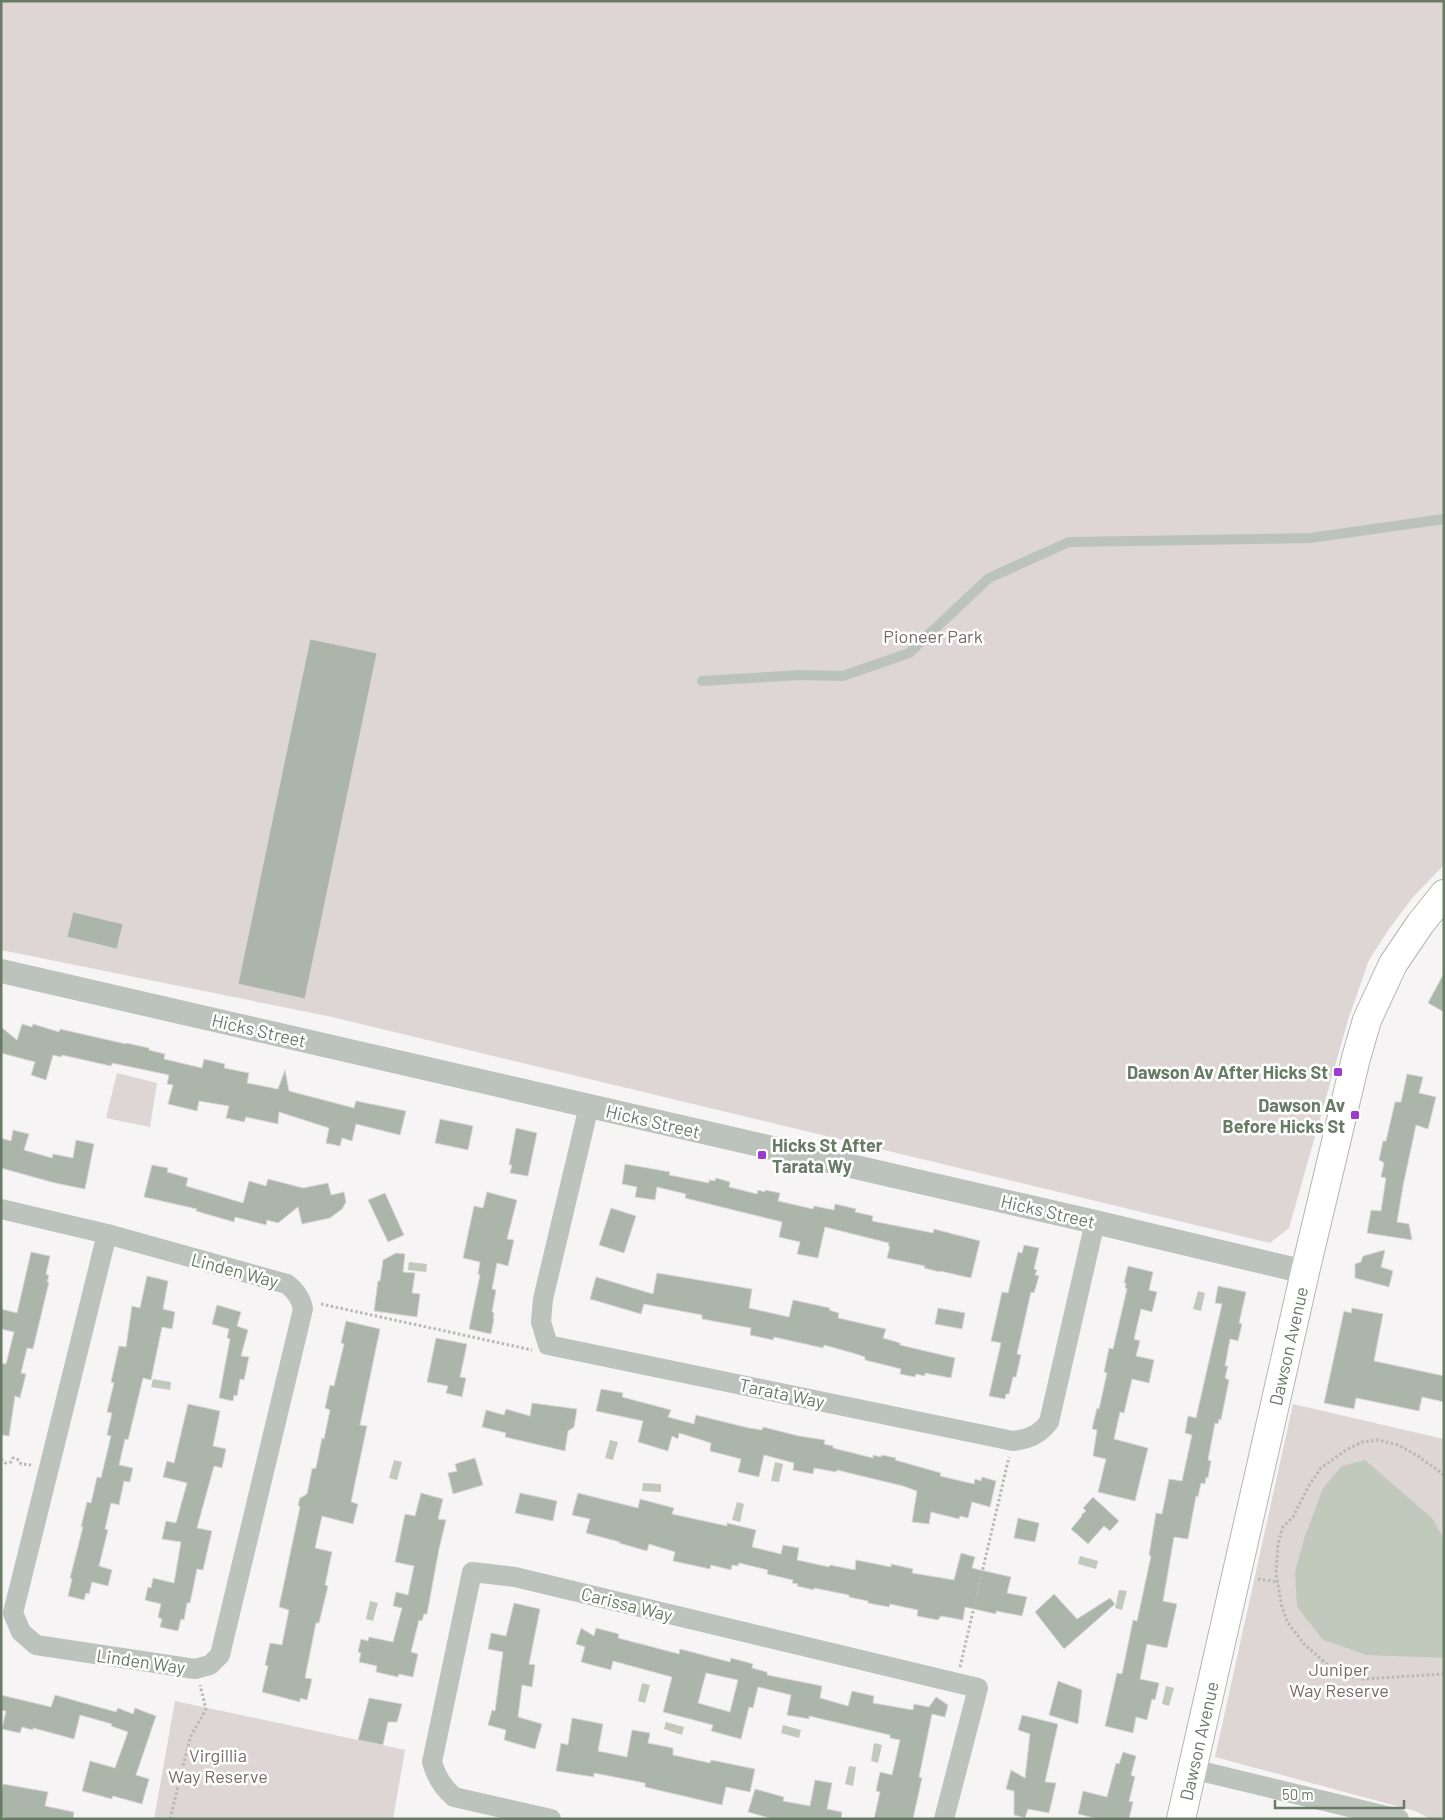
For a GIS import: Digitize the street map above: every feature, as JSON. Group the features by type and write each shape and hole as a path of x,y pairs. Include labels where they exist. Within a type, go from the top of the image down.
{"main road":[{"name":"Dawson Avenue","path":"1181,1819 1305,1272 1356,1058 1367,1020 1380,990 1401,951 1444,894"}],"street":[{"name":"Hicks Street","path":"1,971 1305,1272"},
{"path":"548,1345 541,1322 543,1299 589,1106"},
{"name":"Linden Way","path":"1,1209 107,1234 288,1284 296,1291 300,1300 303,1309 220,1655 210,1665 195,1669 36,1645 21,1632 13,1613 107,1234"},
{"name":"Tarata Way","path":"548,1345 1013,1442 1026,1440 1042,1431 1049,1422 1095,1222"},
{"name":"Carissa Way","path":"551,1819 454,1797 447,1791 435,1772 432,1762 472,1572 515,1577 978,1688 944,1819"},
{"path":"1192,1769 1399,1819"}],"lane":[{"path":"702,681 799,676 843,676 909,653 989,578 1069,542 1310,538 1444,519"}],"path":[{"path":"300,1300 534,1351 548,1345"},
{"path":"1444,1476 1418,1456 1398,1445 1378,1440 1362,1442 1332,1458 1321,1468 1308,1487 1293,1517 1283,1527 1276,1557 1282,1608 1288,1623 1304,1644 1330,1667 1347,1676 1363,1679 1444,1674"},
{"path":"956,1683 1013,1442"},
{"path":"1,1459 5,1463 11,1462 12,1458 19,1460 21,1464 50,1467"},
{"path":"1255,1578 1278,1582"},
{"path":"170,1819 190,1738 206,1709 195,1669"}],"green space":[{"name":"Pioneer Park","path":"1,1 1444,1 1444,865 1413,897 1369,960 1348,1020 1289,1228 1270,1243 332,1017 1,950"},
{"path":"117,1073 157,1083 150,1127 106,1118"},
{"name":"Juniper Way Reserve","path":"1293,1404 1444,1439 1444,1819 1431,1819 1415,1811 1215,1757"},
{"name":"Virgillia Way Reserve","path":"175,1701 405,1750 393,1819 154,1819"}],"shaded area":[{"path":"409,1262 427,1264 426,1272 408,1270"},
{"path":"1198,1291 1205,1293 1201,1311 1193,1309"},
{"path":"153,1379 171,1382 170,1390 151,1387"},
{"path":"610,1440 618,1442 613,1460 605,1458"},
{"path":"394,1460 402,1462 397,1480 389,1478"},
{"path":"1365,1460 1432,1518 1444,1539 1444,1658 1367,1655 1323,1640 1297,1607 1295,1572 1304,1539 1323,1488 1342,1466"},
{"path":"775,1462 783,1464 779,1482 771,1481"},
{"path":"643,1483 661,1484 661,1492 642,1491"},
{"path":"737,1502 744,1504 740,1522 732,1520"},
{"path":"1080,1556 1098,1561 1096,1569 1078,1564"},
{"path":"1119,1590 1127,1591 1122,1610 1115,1608"},
{"path":"370,1601 378,1603 373,1621 366,1619"},
{"path":"642,1683 650,1685 645,1703 638,1701"},
{"path":"1166,1686 1174,1688 1169,1706 1162,1704"},
{"path":"666,1722 684,1727 682,1735 664,1729"},
{"path":"783,1725 801,1730 799,1738 781,1733"},
{"path":"874,1743 882,1745 878,1763 871,1761"},
{"path":"849,1766 856,1767 853,1786 845,1784"}],"building":[{"path":"310,639 377,653 305,999 238,984"},
{"path":"73,912 123,924 117,949 67,937"},
{"path":"1444,973 1444,1012 1428,1003"},
{"path":"22,1024 32,1027 33,1024 59,1032 60,1029 149,1048 149,1050 165,1054 164,1059 202,1068 204,1059 225,1064 224,1068 249,1073 247,1083 278,1089 285,1070 289,1091 354,1108 356,1101 406,1111 400,1135 356,1124 352,1141 342,1138 340,1146 326,1143 329,1128 279,1112 278,1124 246,1117 244,1122 226,1118 229,1106 199,1101 197,1111 168,1104 173,1085 167,1084 169,1075 112,1063 111,1066 62,1055 61,1057 53,1055 46,1080 31,1075 35,1062 1,1053 1,1027 17,1040"},
{"path":"1407,1074 1423,1077 1419,1093 1436,1097 1428,1129 1416,1125 1403,1186 1397,1222 1409,1224 1412,1240 1367,1233 1371,1210 1381,1211 1386,1178 1381,1177 1384,1163 1379,1160 1383,1141 1386,1141 1395,1102 1401,1102"},
{"path":"440,1119 473,1126 468,1150 435,1143"},
{"path":"516,1128 537,1133 528,1176 510,1173 512,1165 509,1165"},
{"path":"13,1130 29,1134 24,1150 52,1158 53,1154 73,1158 76,1140 94,1144 85,1189 1,1168 1,1138 11,1141"},
{"path":"625,1164 670,1172 669,1175 709,1183 709,1180 715,1181 716,1178 730,1182 729,1187 757,1194 758,1190 780,1193 778,1201 813,1209 814,1206 834,1210 835,1204 856,1209 855,1212 873,1216 872,1221 933,1233 934,1229 980,1241 971,1278 887,1258 889,1243 825,1227 818,1258 797,1254 800,1242 779,1237 782,1222 685,1198 686,1194 657,1187 655,1200 635,1197 637,1187 622,1184"},
{"path":"152,1165 168,1168 167,1172 188,1178 186,1186 243,1203 249,1181 266,1186 268,1179 303,1188 328,1183 331,1195 344,1192 346,1202 342,1209 330,1218 302,1224 298,1207 278,1223 267,1220 266,1225 235,1217 234,1222 196,1211 197,1209 144,1197"},
{"path":"487,1192 517,1200 507,1239 514,1240 508,1266 497,1263 492,1289 496,1290 491,1334 469,1329 480,1275 478,1274 480,1262 463,1258 474,1206 483,1208"},
{"path":"385,1193 404,1235 388,1242 368,1200"},
{"path":"611,1208 636,1216 624,1253 599,1245"},
{"path":"1024,1245 1039,1248 1034,1269 1037,1270 1035,1275 1039,1276 1034,1293 1031,1292 1017,1354 1021,1355 1016,1377 1013,1377 1009,1394 1006,1394 1005,1399 989,1396 1001,1343 991,1341 1002,1292 1008,1293 1018,1252 1022,1253"},
{"path":"1385,1250 1381,1267 1393,1271 1389,1287 1355,1278 1355,1264 1361,1262 1363,1256"},
{"path":"31,1252 50,1256 46,1274 49,1276 47,1282 49,1282 33,1349 27,1348 21,1373 26,1374 20,1398 15,1396 9,1436 1,1435 1,1363 6,1364 14,1332 1,1329 1,1309 17,1313"},
{"path":"396,1253 405,1254 403,1272 415,1273 412,1293 420,1294 417,1317 374,1311 383,1260"},
{"path":"1128,1266 1153,1272 1149,1290 1157,1292 1152,1312 1141,1309 1134,1339 1140,1341 1136,1356 1154,1360 1149,1383 1132,1379 1124,1413 1120,1412 1114,1439 1148,1448 1135,1501 1098,1492 1106,1459 1093,1456 1097,1430 1092,1429 1097,1408 1099,1409 1107,1373 1104,1372 1109,1348 1113,1349 1127,1289 1125,1288 1126,1283 1124,1283"},
{"path":"657,1273 752,1289 749,1308 789,1317 793,1300 830,1308 829,1310 839,1313 838,1318 886,1329 883,1338 900,1343 900,1345 955,1358 951,1378 925,1373 925,1376 916,1374 915,1377 900,1374 901,1369 865,1360 865,1357 853,1353 824,1345 823,1348 774,1337 773,1340 750,1335 751,1328 702,1319 702,1315 644,1304 641,1314 590,1299 596,1277 653,1294"},
{"path":"147,1276 168,1281 163,1309 175,1312 172,1329 162,1327 151,1380 143,1378 128,1440 125,1439 119,1465 133,1468 130,1482 124,1481 119,1505 111,1503 105,1529 108,1530 99,1566 112,1570 108,1586 92,1582 89,1594 86,1593 84,1600 68,1596 72,1579 70,1578 83,1527 81,1527 87,1502 91,1503 97,1477 101,1478 111,1436 107,1435 112,1413 107,1412 114,1383 111,1382 119,1346 126,1347 132,1306 140,1308"},
{"path":"1218,1286 1246,1292 1239,1323 1242,1324 1238,1341 1230,1339 1225,1366 1228,1366 1225,1378 1229,1380 1221,1420 1219,1419 1218,1424 1215,1423 1208,1460 1211,1461 1208,1478 1206,1477 1205,1484 1201,1483 1198,1497 1196,1496 1188,1539 1174,1537 1163,1601 1177,1604 1167,1648 1147,1644 1140,1679 1159,1683 1155,1700 1152,1699 1147,1720 1136,1717 1133,1733 1105,1726 1117,1673 1122,1674 1133,1620 1137,1621 1151,1556 1149,1555 1156,1513 1162,1514 1169,1479 1182,1481 1192,1435 1185,1433 1188,1416 1196,1418 1222,1304 1215,1303"},
{"path":"217,1305 241,1312 237,1326 248,1330 241,1356 249,1357 244,1380 240,1379 237,1396 234,1395 233,1401 219,1398 230,1339 227,1338 229,1329 212,1324"},
{"path":"938,1308 965,1313 962,1329 935,1324"},
{"path":"1352,1308 1383,1314 1374,1361 1444,1376 1444,1402 1422,1397 1419,1411 1356,1398 1354,1409 1324,1403 1344,1311 1351,1313"},
{"path":"346,1321 380,1329 360,1425 367,1426 351,1502 358,1504 353,1524 322,1516 315,1548 332,1552 325,1585 328,1586 319,1623 316,1623 305,1678 312,1679 307,1700 300,1698 300,1702 262,1692 268,1666 265,1665 270,1643 282,1645 289,1610 279,1607 300,1507 298,1505 300,1498 307,1494 312,1469 316,1468 322,1438 324,1439 330,1410 325,1408 330,1385 334,1386 344,1344 341,1343"},
{"path":"436,1338 467,1344 460,1377 466,1378 462,1397 446,1393 448,1386 427,1382"},
{"path":"601,1389 623,1393 622,1397 671,1410 668,1417 694,1424 696,1415 749,1428 762,1430 763,1427 825,1440 824,1444 833,1446 833,1448 873,1458 873,1455 881,1457 882,1455 896,1458 895,1460 941,1473 940,1476 974,1484 975,1479 981,1481 982,1477 996,1481 990,1507 972,1502 968,1518 960,1516 959,1519 931,1512 929,1524 912,1522 917,1491 903,1486 837,1470 836,1472 814,1468 813,1474 793,1470 794,1463 764,1455 759,1477 738,1472 741,1459 710,1451 711,1443 679,1433 678,1439 672,1436 668,1451 638,1442 643,1421 596,1411"},
{"path":"532,1403 577,1409 574,1427 568,1431 565,1451 505,1437 506,1433 482,1427 486,1410 504,1415 506,1409 530,1416"},
{"path":"188,1404 220,1411 213,1446 226,1449 222,1468 214,1466 197,1528 212,1531 203,1570 197,1569 190,1603 187,1603 184,1620 181,1619 178,1631 160,1627 162,1619 158,1617 161,1604 145,1600 148,1587 151,1588 153,1578 174,1583 181,1542 162,1539 166,1521 176,1523 187,1483 163,1477 167,1461 174,1463"},
{"path":"475,1458 483,1485 453,1494 448,1473 457,1471 455,1464"},
{"path":"421,1493 443,1499 438,1519 446,1520 427,1614 424,1614 422,1621 419,1620 411,1652 418,1654 413,1677 399,1674 398,1677 376,1672 377,1666 359,1662 361,1653 358,1652 361,1639 368,1641 369,1637 393,1642 402,1608 393,1606 396,1592 408,1595 414,1566 395,1562 405,1514 415,1516"},
{"path":"520,1493 557,1501 553,1521 515,1513"},
{"path":"578,1493 638,1508 640,1499 674,1508 672,1514 756,1530 752,1547 781,1554 783,1545 799,1548 797,1560 829,1567 830,1565 855,1570 856,1560 891,1567 891,1564 913,1569 912,1573 954,1580 961,1553 975,1557 972,1568 1011,1577 1007,1593 1027,1597 1022,1616 996,1611 996,1614 965,1607 963,1620 941,1616 938,1620 917,1616 918,1610 890,1604 889,1607 868,1603 868,1601 849,1597 849,1595 797,1586 798,1584 792,1583 793,1580 767,1574 768,1570 739,1563 738,1566 732,1565 731,1570 711,1565 710,1569 673,1561 675,1552 649,1544 647,1551 586,1533 590,1519 572,1515"},
{"path":"1093,1497 1119,1521 1110,1531 1104,1526 1088,1544 1071,1529 1086,1511 1083,1508"},
{"path":"1018,1518 1039,1523 1035,1542 1014,1538"},
{"path":"1054,1594 1077,1619 1110,1598 1115,1604 1064,1649 1035,1612"},
{"path":"514,1603 540,1609 529,1664 535,1665 532,1687 522,1685 518,1717 542,1724 535,1749 504,1740 506,1730 488,1725 492,1710 495,1711 503,1652 488,1649 491,1633 506,1636"},
{"path":"581,1628 594,1636 596,1628 619,1634 618,1638 679,1654 680,1649 730,1662 731,1658 753,1664 752,1668 767,1672 767,1675 822,1686 820,1698 848,1706 852,1691 874,1696 873,1703 913,1710 914,1704 929,1707 936,1697 948,1705 945,1717 932,1714 919,1777 922,1778 913,1819 874,1819 880,1792 876,1791 880,1772 892,1775 900,1740 890,1738 890,1735 809,1716 809,1719 787,1715 791,1695 758,1687 753,1708 749,1707 741,1739 711,1731 713,1725 663,1712 672,1677 613,1661 611,1670 581,1662 585,1647 576,1644","holes":["706,1673 738,1680 730,1712 698,1703"]},
{"path":"1058,1681 1082,1690 1078,1724 1049,1715"},
{"path":"1,1695 51,1707 55,1695 116,1712 118,1708 133,1714 135,1708 156,1716 136,1775 149,1779 142,1804 113,1796 112,1799 82,1791 90,1761 115,1768 128,1732 111,1726 112,1724 80,1715 74,1739 33,1728 33,1730 22,1727 20,1733 2,1729 6,1711 1,1710"},
{"path":"369,1698 402,1704 397,1722 388,1722 383,1745 358,1740"},
{"path":"1022,1715 1058,1724 1045,1782 1056,1783 1049,1813 1028,1809 1025,1818 1014,1815 1014,1791 1006,1789 1011,1770 1025,1778 1030,1734 1018,1730"},
{"path":"572,1718 603,1724 598,1751 627,1757 632,1730 650,1733 648,1743 673,1748 673,1755 710,1763 711,1760 755,1769 750,1792 726,1787 722,1805 645,1787 645,1783 594,1773 594,1777 556,1771 561,1743 568,1745"},
{"path":"1123,1752 1136,1756 1131,1775 1135,1777 1129,1801 1133,1802 1129,1819 1098,1819 1078,1814 1083,1791 1107,1797 1116,1763 1119,1764"},
{"path":"815,1780 832,1783 827,1809 842,1812 841,1819 773,1819 748,1812 755,1789 784,1797 783,1801 810,1806"},
{"path":"3,1784 48,1792 45,1806 74,1812 73,1819 10,1819 1,1817"}],"place":[{"name":"Dawson Av After Hicks St","path":"1338,1072"},
{"name":"Dawson Av Before Hicks St","path":"1355,1115"},
{"name":"Hicks St After Tarata Wy","path":"762,1155"}]}
